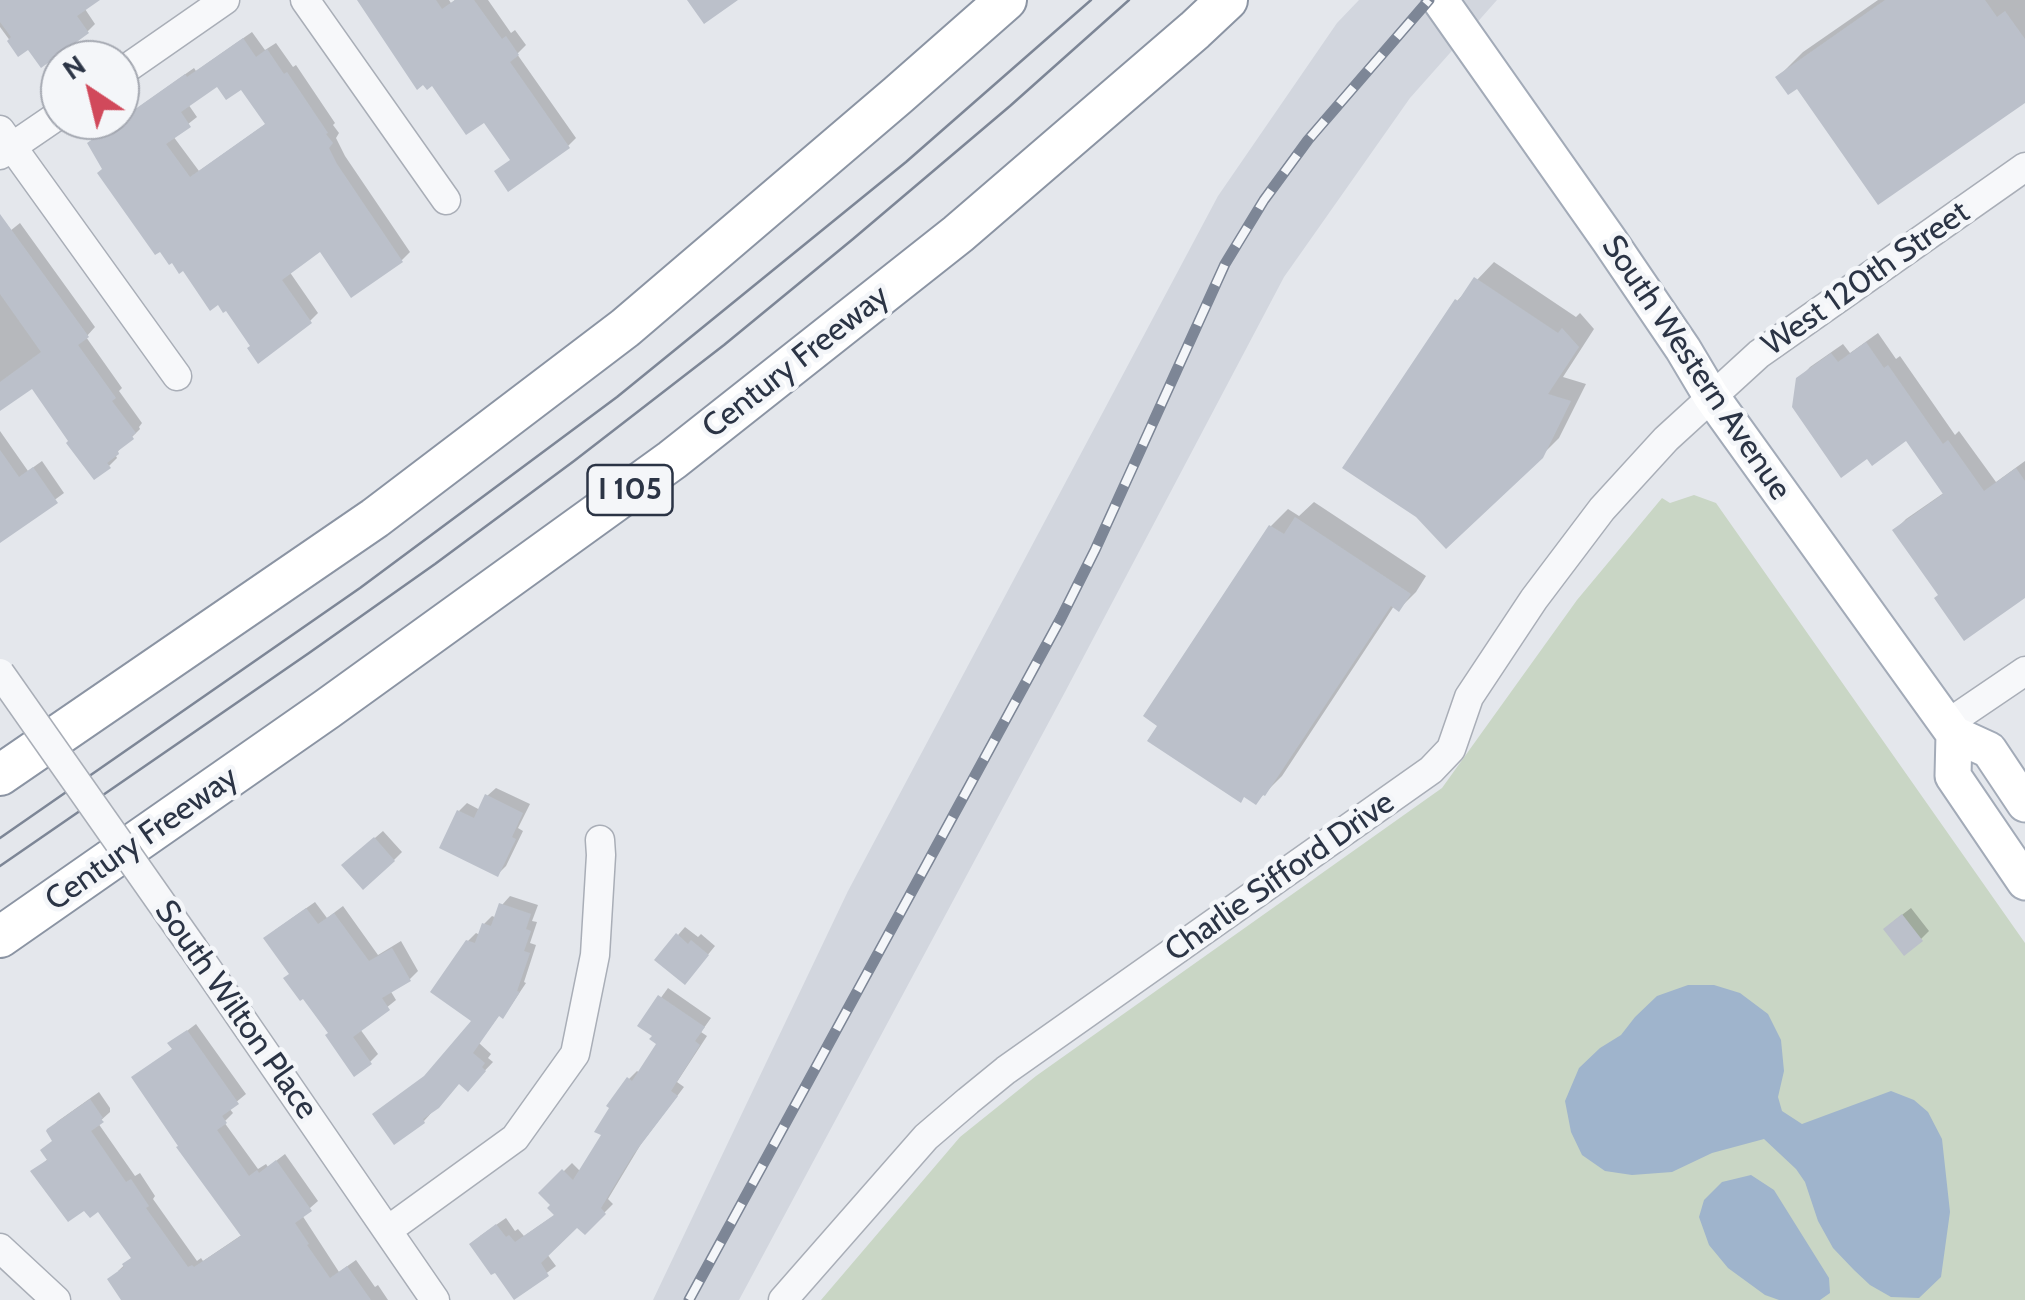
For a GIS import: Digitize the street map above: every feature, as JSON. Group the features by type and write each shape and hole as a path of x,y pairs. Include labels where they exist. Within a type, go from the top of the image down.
{"highway":[{"path":"0,775 375,518 610,340 1006,0"},
{"name":"Century Freeway","path":"0,937 327,709 672,460 958,234 1227,0"}],"main road":[{"name":"South Western Avenue","path":"1440,0 1619,256 1711,396 1950,729 1989,750 2025,804"},
{"path":"1950,729 1953,776 2025,882"}],"street":[{"path":"140,58 225,0"},
{"path":"305,0 446,200"},
{"path":"40,125 4,144 177,376"},
{"name":"West 120th Street","path":"1711,396 1760,354 2025,167"},
{"name":"Charlie Sifford Drive","path":"783,1300 926,1137 968,1100 1431,770 1452,749 1469,696 1534,599 1602,509 1711,396"},
{"path":"1950,729 2025,670"},
{"name":"South Wilton Place","path":"0,674 435,1300"},
{"path":"388,1230 515,1138 575,1054 595,954 600,840"},
{"path":"0,1248 56,1300"}],"shaded area":[{"path":"1359,0 1497,0 1410,98 1284,277 739,1300 653,1300 848,891 1218,196 1337,23"}],"green space":[{"path":"1694,495 1716,503 2025,943 2025,1300 821,1300 960,1137 1036,1076 1442,788 1577,600 1662,498 1670,503"}],"water":[{"path":"1688,985 1714,985 1740,993 1768,1014 1781,1040 1784,1071 1778,1097 1782,1111 1802,1124 1891,1091 1914,1100 1928,1112 1942,1139 1950,1212 1941,1277 1919,1298 1891,1297 1854,1270 1833,1248 1818,1221 1805,1182 1764,1139 1712,1153 1672,1172 1632,1175 1605,1171 1582,1155 1571,1132 1565,1101 1579,1068 1621,1035 1657,996"},
{"path":"1751,1175 1774,1190 1829,1278 1830,1293 1820,1300 1779,1300 1765,1295 1728,1268 1709,1245 1699,1217 1704,1200 1722,1182"}],"building":[{"path":"0,0 100,0 77,16 89,33 79,40 40,40 40,67 28,50 18,57 0,22"},
{"path":"357,0 436,0 442,9 455,0 474,0 502,39 506,36 519,55 510,62 570,148 508,192 494,171 510,160 484,123 466,135 432,86 427,90 423,85 417,90"},
{"path":"687,0 738,0 704,24"},
{"path":"1885,0 1985,0 1997,17 2005,11 2025,39 2025,103 1878,205 1797,89 1788,95 1775,77"},
{"path":"243,38 256,57 267,49 328,133 333,143 329,148 337,164 403,262 351,298 320,252 282,280 312,323 258,364 226,311 223,313 218,305 210,311 183,271 179,274 160,252 155,255 97,173 102,169 87,143 140,140 140,106 185,74 187,77","holes":["217,87 226,100 241,90 265,124 190,177 166,144 191,127 181,112"]},
{"path":"0,214 89,337 78,345 136,433 107,463 111,468 94,480 32,389 0,411 0,382 41,352 0,294"},
{"path":"1474,277 1558,333 1562,328 1579,347 1548,394 1571,401 1543,458 1446,549 1416,517 1342,468 1455,299 1458,301"},
{"path":"1866,342 1884,368 1888,365 1943,444 1948,440 1984,491 2016,468 2025,481 2025,598 1964,641 1934,598 1938,595 1892,530 1943,494 1906,441 1872,466 1867,459 1841,478 1792,407 1796,378 1831,353 1838,362"},
{"path":"0,450 19,477 33,467 58,503 0,543"},
{"path":"1295,517 1411,594 1399,612 1391,606 1265,796 1256,805 1244,797 1241,803 1147,741 1157,726 1143,716 1269,525 1284,534"},
{"path":"485,794 523,813 498,877 439,848 457,810 474,818"},
{"path":"374,837 395,861 363,890 341,865"},
{"path":"499,903 531,914 526,929 531,931 524,951 530,953 517,991 520,992 503,1019 499,1016 473,1053 485,1063 482,1067 486,1071 468,1092 459,1084 439,1108 423,1119 425,1123 394,1145 372,1114 424,1076 471,1021 430,992 466,940 475,943 482,923 491,926"},
{"path":"306,908 318,924 334,913 369,961 392,948 411,981 382,998 390,1010 353,1037 372,1064 354,1077 325,1035 328,1033 283,978 289,974 263,938"},
{"path":"1902,914 1923,941 1904,956 1883,929"},
{"path":"676,933 709,955 685,985 654,960"},
{"path":"658,995 705,1027 695,1041 700,1045 671,1091 678,1096 633,1155 601,1208 606,1214 585,1235 577,1228 541,1263 549,1276 514,1300 469,1244 496,1224 515,1242 554,1215 538,1193 562,1169 573,1180 601,1135 594,1132 609,1108 606,1106 627,1077 632,1081 656,1044 649,1039 652,1036 637,1026"},
{"path":"187,1030 239,1104 222,1116 227,1123 217,1130 249,1176 276,1160 312,1211 295,1223 307,1245 330,1278 347,1266 371,1300 121,1300 107,1279 131,1258 98,1212 90,1218 84,1211 68,1222 30,1171 47,1160 40,1150 52,1141 47,1129 90,1099 104,1122 91,1131 126,1182 131,1179 149,1206 146,1208 188,1267 194,1267 241,1236 131,1077 172,1049 167,1043"}],"tram line":[{"path":"0,838 360,588 617,397 906,162 1091,0"},
{"path":"0,866 309,653 574,461 853,239 1129,0"}],"railway":[{"path":"689,1300 1061,618 1225,264 1264,200 1308,140 1429,0"}]}
